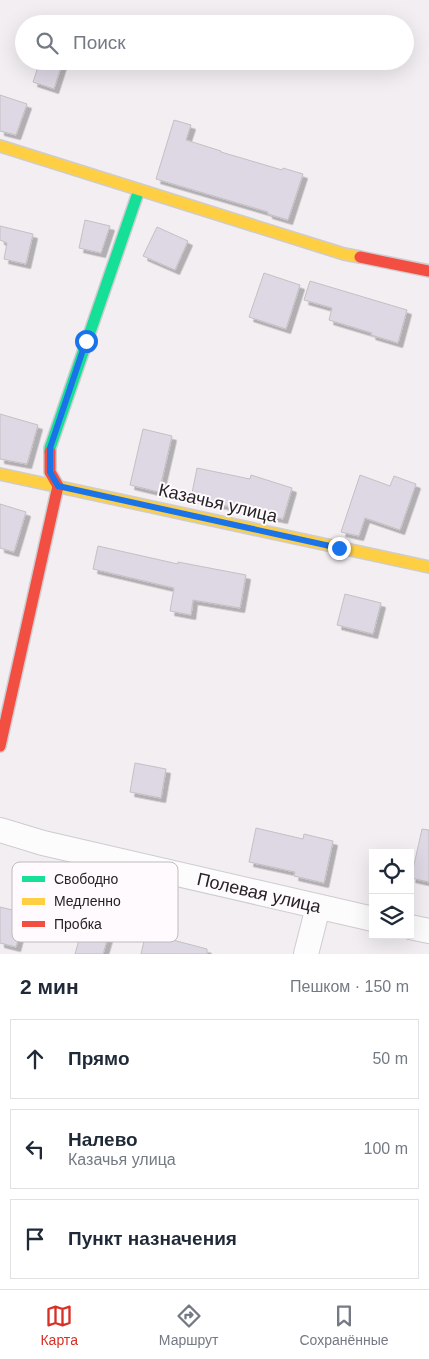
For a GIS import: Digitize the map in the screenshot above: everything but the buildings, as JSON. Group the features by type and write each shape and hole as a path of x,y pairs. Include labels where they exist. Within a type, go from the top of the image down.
{"street":[{"path":"0,146 344,254 429,271"},
{"path":"0,746 58,486 50,472 50,448 139,190"},
{"name":"Казачья улица","path":"0,474 429,566"},
{"name":"Полевая улица","path":"0,830 43,843 125,862"},
{"name":"Полевая улица","path":"178,874 369,918"},
{"path":"306,954 318,907"},
{"path":"414,928 429,931"}],"traffic: fast":[{"path":"50,452 139,190"}],"traffic: slow":[{"path":"0,146 344,254 360,257"},
{"path":"0,474 429,567"}],"traffic: jam":[{"path":"360,257 429,271"},
{"path":"0,746 58,486 50,472 50,452"}],"route":[{"path":"86,341 50,448 50,472 58,486 339,548"}]}
